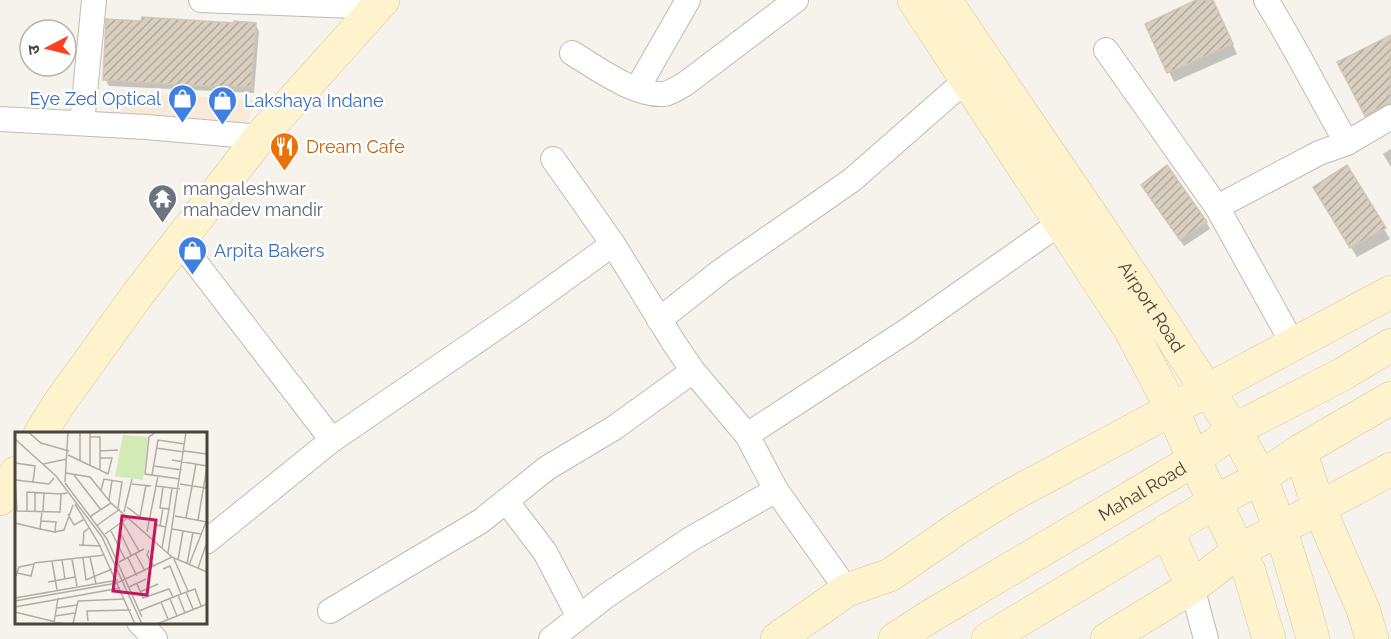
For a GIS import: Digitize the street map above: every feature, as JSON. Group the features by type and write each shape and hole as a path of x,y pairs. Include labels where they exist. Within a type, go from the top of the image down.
{"street":[{"path":"82,123 94,0"},
{"path":"201,0 380,4"},
{"path":"637,89 688,0"},
{"path":"572,53 619,82 637,89 665,94 685,84 796,0"},
{"name":"Airport Road","path":"914,0 1130,329 1173,409 1194,459 1249,571 1269,639"},
{"name":"Airport Road","path":"945,0 1234,430 1260,478 1280,528 1313,639"},
{"path":"1266,0 1347,143"},
{"path":"41,432 64,395 260,137 380,4"},
{"path":"1106,50 1217,207 1293,344"},
{"path":"659,320 721,271 852,180 966,80"},
{"path":"1217,207 1319,153 1347,143 1391,117"},
{"path":"0,119 260,137"},
{"path":"553,159 613,244 659,320 693,370 747,435 776,490 847,590"},
{"path":"747,435 908,330 1060,223"},
{"path":"179,241 332,440"},
{"path":"207,541 332,440 519,312 613,244"},
{"path":"777,639 847,590 890,574 1008,497 1391,292"},
{"name":"Mahal Road","path":"895,639 929,616 1194,459 1234,430 1343,374 1391,345"},
{"path":"330,611 481,521 547,468 614,428 693,370"},
{"path":"988,639 1391,398"},
{"path":"1300,451 1319,508 1363,609 1372,639"},
{"path":"1107,639 1192,587 1239,552 1391,469"},
{"path":"551,639 606,596 689,540 776,490"},
{"path":"506,501 545,552 579,616"},
{"path":"1167,530 1192,587 1206,639"},
{"path":"141,624 155,639"}],"shaded area":[{"path":"113,91 258,100 240,135 109,125"}],"building":[{"path":"1196,0 1213,0 1233,44 1167,73 1145,24"},
{"path":"142,17 256,23 251,87 103,80 106,19 141,21"},
{"path":"1391,35 1391,103 1365,116 1337,62"},
{"path":"1167,165 1207,222 1180,240 1141,185"},
{"path":"1347,165 1386,228 1350,248 1313,187"}],"place":[{"name":"Eye Zed Optical","path":"182,124"},
{"name":"Lakshaya Indane","path":"223,126"},
{"name":"Dream Cafe","path":"285,172"},
{"name":"mangaleshwar mahadev mandir","path":"162,224"},
{"name":"Arpita Bakers","path":"193,276"}]}
